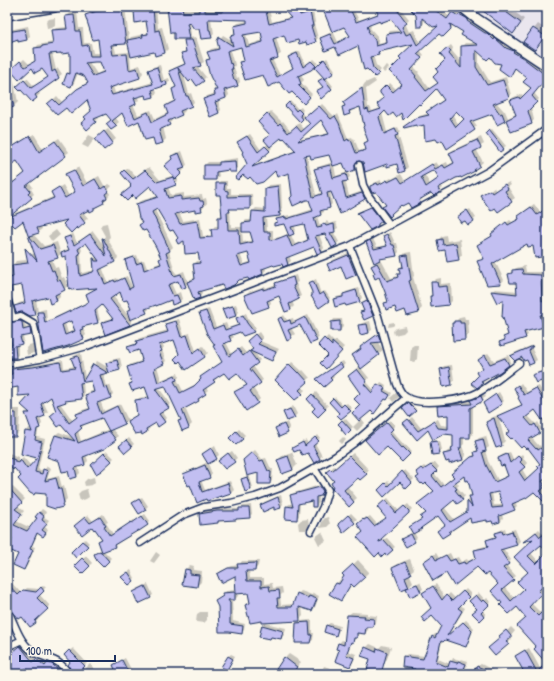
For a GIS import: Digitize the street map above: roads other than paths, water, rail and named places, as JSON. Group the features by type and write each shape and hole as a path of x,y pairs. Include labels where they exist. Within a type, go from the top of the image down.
{"main road":[{"path":"7,15 54,7"},
{"path":"462,7 477,19 547,66"}],"street":[{"path":"7,363 40,359 86,346 350,246 489,171 547,129"},
{"path":"359,165 363,185 368,195 390,225"},
{"path":"350,246 378,316 397,384 400,391 406,398 415,400 450,401 466,397 478,392 520,363"},
{"path":"8,301 13,318 21,316 33,323 37,335 36,343 40,359"},
{"path":"140,543 183,515 204,507 232,503 280,488 336,456 354,443 406,398"},
{"path":"312,531 323,507 328,490 314,468"},
{"path":"7,611 10,614 22,640 34,652 54,659 62,665 69,674"},
{"path":"7,647 22,640"}]}
